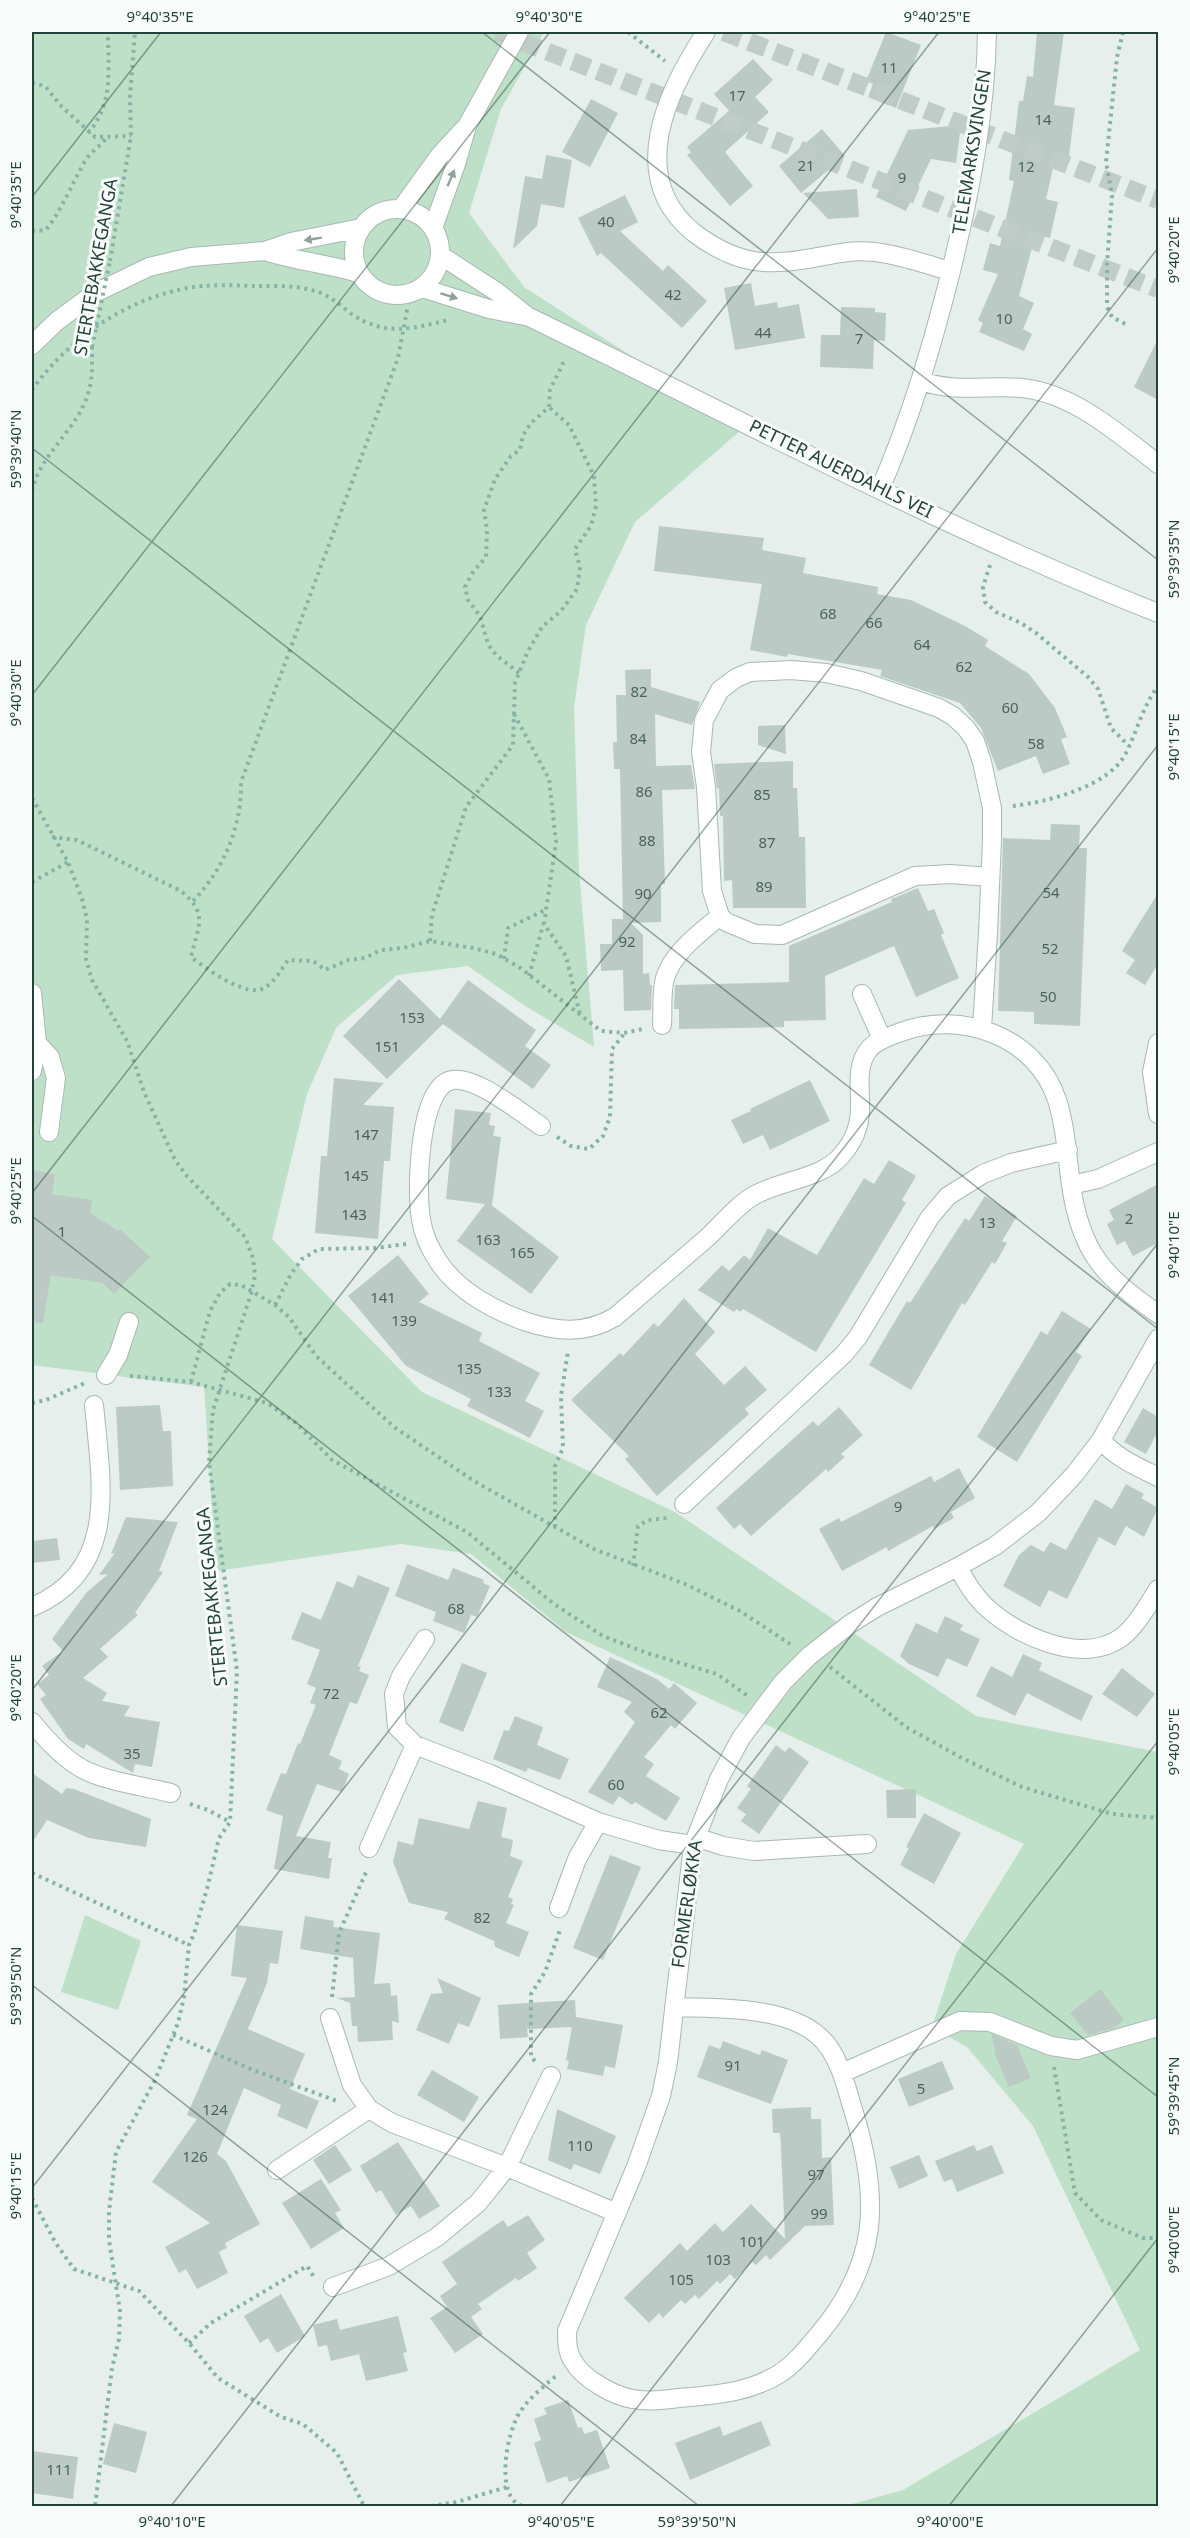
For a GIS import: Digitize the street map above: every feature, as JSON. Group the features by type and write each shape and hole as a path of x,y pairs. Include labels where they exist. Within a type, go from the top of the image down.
{"street":[{"path":"433,228 467,126 519,32"},
{"path":"706,32 682,70 664,109 660,128 658,169 664,193 674,212 687,227 724,252 756,261 801,261 851,252 885,254 951,272"},
{"name":"TELEMARKSVINGEN","path":"880,489 902,439 921,381 951,272 975,154 987,55 987,32"},
{"path":"401,209 440,155 467,126"},
{"path":"401,209 424,219 433,228 439,241 440,255 438,267 431,279 416,290 395,295 381,292 368,284 359,273 354,258 355,243 361,228 372,217 386,210 401,209"},
{"path":"32,345 57,321 95,293 149,267 190,258 265,251 291,242 361,228"},
{"path":"265,251 289,259 331,265 359,273"},
{"name":"PETTER AUERDAHLS VEI","path":"440,255 497,292 527,316 1000,546 1087,585 1158,613"},
{"name":"PETTER AUERDAHLS VEI","path":"416,290 489,309 527,316"},
{"path":"921,381 952,389 1024,388 1043,392 1064,400 1085,412 1158,464"},
{"path":"982,1028 990,877 992,808 988,782 975,741 959,722 939,708 861,681 826,673 791,670 750,672 736,678 720,690 704,720 701,736 712,891 720,916 743,931 768,936 782,935 915,876 950,874 990,877"},
{"path":"662,1025 665,979 673,962 689,943 720,916"},
{"path":"32,993 37,1043 32,1071"},
{"path":"862,994 882,1039"},
{"path":"541,1126 478,1086 455,1080 445,1082 437,1090 430,1104 422,1143 419,1186 420,1219 427,1241 438,1262 450,1276 478,1298 515,1317 543,1327 570,1330 601,1325 615,1317 754,1195 825,1168 841,1156 857,1128 863,1061 870,1049 882,1039 932,1024 982,1028 1001,1036 1022,1050 1047,1078 1057,1100 1068,1150 1071,1185 1082,1232 1100,1266 1124,1289 1158,1314"},
{"path":"37,1043 50,1057 56,1078 49,1132"},
{"path":"1158,1043 1152,1072 1158,1114"},
{"path":"684,1504 844,1354 858,1336 930,1216 948,1196 965,1183 1001,1167 1068,1150"},
{"path":"1071,1185 1098,1179 1158,1152"},
{"path":"106,1374 118,1355 129,1322"},
{"name":"FORMERLØKKA","path":"573,2362 567,2346 567,2331 617,2213 661,2096 668,2062 694,1841 719,1779 741,1738 763,1707 809,1656 877,1607 958,1567 994,1546 1038,1513 1074,1475 1101,1440 1158,1338"},
{"path":"32,1607 65,1588 86,1563 98,1532 102,1496 94,1405"},
{"path":"1101,1440 1123,1459 1158,1477"},
{"path":"958,1567 967,1584 984,1604 1002,1619 1051,1644 1074,1650 1102,1647 1122,1636 1136,1622 1158,1589"},
{"path":"425,1639 401,1676 394,1694 397,1727 415,1745 490,1774 598,1822 659,1840 694,1841 754,1851 867,1844"},
{"path":"32,1722 54,1748 78,1766 105,1776 171,1793"},
{"path":"369,1848 415,1745"},
{"path":"559,1908 577,1859 598,1822"},
{"path":"573,2362 587,2376 611,2391 633,2399 662,2400 726,2394 760,2385 781,2373 804,2352 848,2294 858,2274 869,2232 870,2182 863,2143 842,2073 829,2047 810,2030 783,2016 744,2010 674,2007"},
{"path":"330,2018 352,2085 369,2109 392,2123 507,2167 617,2213"},
{"path":"842,2073 960,2021 990,2022 1051,2046 1077,2050 1158,2027"},
{"path":"333,2287 389,2266 437,2237 477,2203 507,2167 551,2076"},
{"path":"277,2170 369,2109"}],"path":[{"path":"88,133 98,121 105,107 108,32"},
{"name":"STERTEBAKKEGANGA","path":"32,491 34,480 44,462 70,427 88,395 92,377 92,346 110,261 131,136 130,97 135,32"},
{"path":"628,32 654,54 682,70"},
{"path":"1123,32 1117,57 1106,162 1112,196 1107,264 1107,307 1112,316 1129,326"},
{"path":"32,83 45,86 61,106 95,137 131,136"},
{"path":"32,231 46,230 62,208 87,156 99,148 106,138"},
{"path":"32,390 56,358 102,323 158,296 199,286 305,288 325,295 370,324 382,329 405,329 459,318"},
{"path":"193,901 212,878 238,823 241,782 398,358 416,290"},
{"path":"519,673 496,655 488,644 480,616 468,600 465,587 472,572 486,557 487,530 484,510 495,479 511,456 520,450 523,435 531,423 549,407 550,390 575,339"},
{"path":"430,940 432,915 466,807 513,745 515,683 542,627 561,611 577,589 580,567 575,549 591,526 596,506 594,476 569,425 549,407"},
{"path":"1000,546 984,579 985,602 996,612 1022,623 1036,633 1088,676 1098,689 1111,728 1129,746"},
{"path":"992,808 1061,797 1111,773 1123,758 1146,706 1158,686"},
{"path":"513,714 549,779 556,842 544,924 529,976"},
{"name":"STERTEBAKKEGANGA","path":"32,798 68,862 79,890 87,919 86,959 92,980 127,1041 144,1092 176,1160 186,1175 245,1237 253,1258 255,1275 252,1292 219,1389 210,1428 209,1462 237,1671 230,1822 219,1838 208,1885 189,1945 183,1997 173,2035 155,2080 116,2152 109,2230 120,2311 119,2339 112,2368 96,2506"},
{"path":"52,837 76,840 181,891 193,901 200,915 191,957 210,972 245,988 259,990 271,984 288,960 314,961 325,970 348,960 365,958 381,950 403,948 430,940 473,948 504,959 601,1031 624,1033 662,1025"},
{"path":"32,882 68,862"},
{"path":"504,959 508,928 546,910"},
{"path":"544,924 566,956 580,1016"},
{"path":"541,1126 571,1146 589,1149 603,1136 610,1117 612,1049 624,1033"},
{"path":"275,1305 291,1274 302,1259 319,1249 376,1248 427,1241"},
{"path":"191,1382 210,1311 220,1293 230,1284 241,1285 275,1305 289,1317 316,1356 393,1427 474,1481 515,1502 555,1528 633,1566 685,1584 740,1611 809,1656 833,1668 906,1727 962,1758 1012,1782 1113,1814 1158,1818"},
{"path":"555,1528 555,1466 563,1448 561,1396 570,1330"},
{"path":"32,1403 45,1400 106,1374 191,1382 267,1403 296,1423 332,1460 467,1532 554,1604 603,1636 647,1653 717,1674 763,1707"},
{"path":"633,1566 638,1526 648,1520 678,1515 684,1504"},
{"path":"171,1793 230,1822"},
{"path":"330,2018 339,1933 369,1864 369,1848"},
{"path":"33,1875 189,1945"},
{"path":"551,2076 531,2057 531,1994 545,1972 561,1926 559,1908"},
{"path":"173,2035 253,2070 340,2102 369,2109"},
{"path":"1051,2046 1076,2193 1101,2220 1143,2238 1158,2238"},
{"path":"32,2198 55,2242 74,2269 139,2291 189,2343 218,2378 281,2417 303,2424 337,2454 364,2506"},
{"path":"189,2343 211,2323 308,2266 321,2288 333,2287"},
{"path":"522,2506 518,2505 507,2487 505,2463 510,2433 518,2414 535,2393 573,2362"},
{"path":"431,2506 457,2502 507,2487"}],"green space":[{"path":"32,32 544,32 501,109 469,213 524,287 653,370 755,418 635,522 586,625 574,707 579,870 594,1047 525,1006 468,966 397,975 336,1028 307,1094 272,1239 422,1392 675,1512 976,1716 1158,1752 1158,2506 845,2506 903,2490 1140,2350 1033,2126 967,2047 932,2027 956,1954 1024,1844 566,1632 471,1554 401,1544 216,1571 204,1387 32,1365"},
{"path":"85,1915 141,1941 118,2010 61,1992"}],"building":[{"path":"886,32 921,45 896,108 868,97 873,84 866,81"},
{"path":"1037,32 1064,32 1054,105 1075,108 1069,156 1056,155 1046,199 1058,202 1050,238 1038,235 1035,237 1019,296 1034,303 1023,329 1032,334 1024,351 979,332 983,323 978,320 998,274 983,270 990,243 1000,246 1014,181 1009,180 1019,101 1023,101 1027,76 1033,77"},
{"path":"753,59 773,80 755,97 769,112 725,152 753,186 730,206 687,155 691,152 687,147 729,111 714,94"},
{"path":"591,99 618,113 590,167 562,152"},
{"path":"961,125 956,163 931,159 906,211 876,197 908,130"},
{"path":"822,129 845,156 801,193 779,166"},
{"path":"546,155 572,160 564,208 541,204 537,226 513,249 525,176 542,179"},
{"path":"857,189 859,217 828,219 803,193"},
{"path":"625,195 638,222 620,231 663,271 668,265 707,301 682,328 601,253 597,256 578,218"},
{"path":"751,283 755,306 777,302 778,308 799,304 805,338 735,350 724,288"},
{"path":"841,307 875,308 875,312 886,313 885,341 874,340 873,369 820,367 821,335 840,335"},
{"path":"1158,339 1158,400 1134,387"},
{"path":"659,526 764,538 762,550 806,558 803,573 878,587 877,594 911,600 965,626 988,640 985,646 1029,674 1055,708 1067,737 1061,739 1070,764 1043,774 1036,756 998,771 981,728 960,703 880,676 882,670 750,650 762,584 654,571"},
{"path":"651,669 651,687 700,702 692,725 655,714 656,766 691,765 695,789 662,790 665,884 661,884 661,922 631,923 643,935 643,974 649,973 650,985 652,985 651,1010 624,1011 623,970 601,971 600,944 612,944 612,919 623,919 620,769 614,769 613,742 617,742 616,695 626,695 625,670"},
{"path":"785,725 786,754 758,745 758,726"},
{"path":"793,761 793,788 797,788 799,837 805,837 806,908 733,908 732,880 724,881 723,816 720,816 719,788 717,789 714,764"},
{"path":"1051,824 1080,825 1079,848 1087,848 1080,1026 1034,1024 1034,1012 998,1011 1003,838 1050,840"},
{"path":"918,888 928,911 934,909 944,933 941,935 959,978 916,997 894,946 825,976 826,1020 784,1021 784,1027 679,1029 679,1009 674,1009 675,985 789,982 789,946 892,902 891,899"},
{"path":"1158,893 1158,964 1145,985 1126,973 1135,960 1122,951"},
{"path":"399,979 440,1019 468,980 536,1030 525,1046 551,1065 533,1089 443,1024 387,1079 343,1036"},
{"path":"334,1078 384,1083 363,1105 394,1107 390,1161 384,1161 378,1239 315,1233 321,1156 327,1156"},
{"path":"810,1080 830,1121 770,1150 763,1135 743,1144 731,1120"},
{"path":"455,1109 491,1113 489,1125 495,1126 493,1136 501,1137 492,1205 490,1204 559,1257 531,1294 457,1241 485,1204 446,1199"},
{"path":"889,1160 916,1176 902,1200 906,1203 816,1352 743,1309 740,1312 737,1309 734,1312 698,1290 722,1265 729,1271 744,1255 750,1260 768,1228 817,1255 864,1178 874,1184"},
{"path":"32,1170 55,1174 52,1194 92,1200 90,1213 118,1231 120,1229 150,1257 114,1294 103,1283 51,1275 43,1323 32,1322"},
{"path":"1158,1184 1158,1243 1133,1256 1125,1241 1117,1245 1107,1224 1114,1220 1109,1210"},
{"path":"985,1196 1017,1216 1002,1241 1007,1243 995,1264 992,1262 965,1305 962,1303 911,1390 869,1365 907,1301 910,1303 965,1218 969,1221"},
{"path":"398,1255 429,1294 419,1302 482,1333 479,1341 540,1373 525,1401 544,1411 530,1438 467,1406 471,1399 406,1366 348,1296"},
{"path":"684,1298 715,1332 695,1354 724,1385 745,1366 767,1390 745,1409 749,1414 657,1496 625,1459 629,1456 571,1400 620,1353 623,1356 654,1323 658,1327"},
{"path":"1062,1311 1091,1329 1076,1352 1082,1356 1017,1462 977,1437 1041,1331 1047,1335"},
{"path":"160,1405 163,1431 171,1431 173,1486 120,1490 116,1407"},
{"path":"839,1407 863,1435 841,1454 845,1457 828,1472 826,1469 751,1536 740,1524 734,1529 716,1508 813,1421 818,1426"},
{"path":"1143,1408 1158,1417 1158,1431 1146,1454 1124,1442"},
{"path":"959,1468 975,1498 951,1512 954,1518 934,1529 933,1526 888,1551 887,1547 842,1571 819,1529 839,1518 841,1522 931,1476 934,1482"},
{"path":"1126,1484 1144,1494 1141,1498 1158,1508 1144,1537 1126,1526 1115,1546 1099,1537 1067,1599 1049,1590 1040,1607 1003,1586 1019,1555 1031,1545 1044,1552 1050,1542 1066,1550 1095,1499 1112,1509"},
{"path":"126,1517 178,1522 159,1571 163,1572 135,1613 138,1615 100,1649 108,1657 83,1678 107,1693 102,1701 130,1706 124,1716 160,1722 152,1767 135,1764 133,1773 86,1744 84,1749 68,1739 40,1699 46,1695 37,1684 49,1675 42,1666 63,1651 52,1639 86,1593 108,1574 99,1575 115,1553 111,1554"},
{"path":"57,1538 60,1560 32,1563 32,1541"},
{"path":"407,1564 448,1580 453,1568 484,1580 483,1583 490,1586 477,1617 471,1615 464,1633 433,1621 436,1612 395,1596"},
{"path":"358,1575 390,1588 358,1666 361,1667 359,1671 369,1675 357,1704 350,1702 329,1755 342,1761 339,1769 349,1774 342,1792 317,1784 296,1836 331,1842 328,1858 332,1858 329,1879 274,1869 283,1816 266,1810 281,1773 286,1774 316,1705 310,1703 316,1688 307,1684 320,1650 291,1639 302,1612 321,1620 337,1581 353,1588"},
{"path":"945,1616 963,1625 960,1630 980,1639 967,1667 947,1658 938,1677 909,1664 900,1656 916,1623 937,1633"},
{"path":"1023,1654 1042,1663 1039,1670 1093,1696 1081,1721 1027,1693 1015,1716 976,1696 991,1666 1012,1677"},
{"path":"610,1657 657,1679 669,1689 674,1683 697,1703 675,1729 671,1725 644,1757 654,1764 646,1776 680,1798 666,1821 635,1802 632,1805 619,1796 613,1805 588,1792 635,1722 624,1712 632,1702 597,1687"},
{"path":"462,1663 487,1673 463,1732 439,1722"},
{"path":"1122,1668 1155,1694 1137,1717 1102,1694"},
{"path":"515,1716 543,1727 537,1745 569,1759 560,1780 528,1768 526,1772 493,1759 504,1730 509,1731"},
{"path":"776,1745 785,1752 789,1747 809,1762 759,1834 741,1821 746,1814 737,1808 751,1789 747,1786"},
{"path":"32,1773 62,1794 66,1788 74,1789 151,1819 146,1847 89,1838 47,1820 32,1843"},
{"path":"916,1789 916,1818 887,1818 886,1790"},
{"path":"478,1801 507,1808 501,1837 513,1840 510,1856 523,1861 508,1897 513,1899 511,1904 514,1905 506,1923 529,1932 519,1957 495,1947 494,1941 444,1919 448,1912 409,1903 393,1862 398,1841 413,1845 419,1818 469,1829"},
{"path":"924,1813 961,1833 934,1884 900,1865 909,1848 906,1847"},
{"path":"610,1855 641,1867 603,1960 573,1948"},
{"path":"305,1916 334,1921 333,1927 380,1933 374,1984 390,1983 391,1996 397,1995 399,2023 392,2021 393,2040 358,2042 357,2026 352,2026 350,2003 337,1998 355,1997 353,1958 300,1949"},
{"path":"237,1925 283,1931 278,1964 270,1963 267,1983 248,2029 305,2054 290,2089 319,2101 307,2129 277,2116 281,2105 244,2088 217,2154 226,2161 260,2224 225,2243 227,2248 219,2252 228,2273 197,2289 186,2269 179,2273 165,2247 210,2223 152,2182 197,2119 187,2115 247,1978 231,1976"},
{"path":"437,1978 481,1998 469,2027 458,2023 449,2044 416,2030 431,1994 443,1993"},
{"path":"1100,1989 1124,2020 1114,2028 1088,2035 1070,2013"},
{"path":"575,2000 576,2017 623,2025 615,2068 605,2066 603,2076 567,2069 569,2061 566,2060 572,2027 527,2029 528,2037 500,2039 498,2005"},
{"path":"991,2034 1017,2045 1031,2078 1009,2087 994,2052 996,2051"},
{"path":"723,2041 760,2055 762,2050 788,2060 771,2104 697,2077 709,2045 720,2049"},
{"path":"942,2061 954,2089 909,2107 898,2079"},
{"path":"432,2070 479,2097 464,2122 417,2095"},
{"path":"811,2107 811,2119 821,2119 822,2158 831,2157 834,2225 805,2226 770,2260 766,2255 756,2265 752,2262 735,2279 730,2274 720,2284 717,2281 699,2299 695,2295 685,2304 681,2300 663,2318 659,2313 649,2323 624,2298 680,2243 687,2251 715,2223 723,2232 751,2204 785,2239 780,2133 773,2133 772,2109"},
{"path":"557,2109 616,2136 600,2174 574,2164 571,2170 548,2160"},
{"path":"398,2142 440,2206 419,2219 411,2206 396,2215 381,2190 376,2193 360,2166"},
{"path":"335,2145 352,2170 329,2184 313,2160"},
{"path":"974,2145 977,2151 992,2145 1004,2173 957,2192 952,2179 944,2182 935,2161"},
{"path":"919,2155 928,2176 899,2189 890,2167"},
{"path":"321,2179 341,2210 335,2213 344,2228 311,2249 282,2203"},
{"path":"528,2215 545,2240 527,2253 537,2268 518,2281 516,2278 478,2304 482,2309 471,2317 483,2334 455,2353 430,2318 447,2307 440,2296 457,2284 442,2262 503,2220 508,2227"},
{"path":"281,2294 305,2336 277,2353 268,2338 260,2343 244,2316"},
{"path":"398,2316 407,2352 403,2353 408,2371 366,2381 359,2354 331,2361 327,2345 318,2347 313,2325 337,2319 340,2330"},
{"path":"568,2400 578,2428 582,2427 584,2434 597,2430 610,2468 569,2482 567,2476 547,2483 534,2443 541,2440 534,2419 547,2414 544,2408"},
{"path":"761,2421 771,2445 690,2480 675,2443 720,2426 723,2436"},
{"path":"114,2423 147,2432 136,2473 103,2464"},
{"path":"32,2451 78,2457 73,2499 32,2493"}],"tunnel":[{"path":"497,32 1158,289"},
{"path":"724,32 1158,200"}]}
